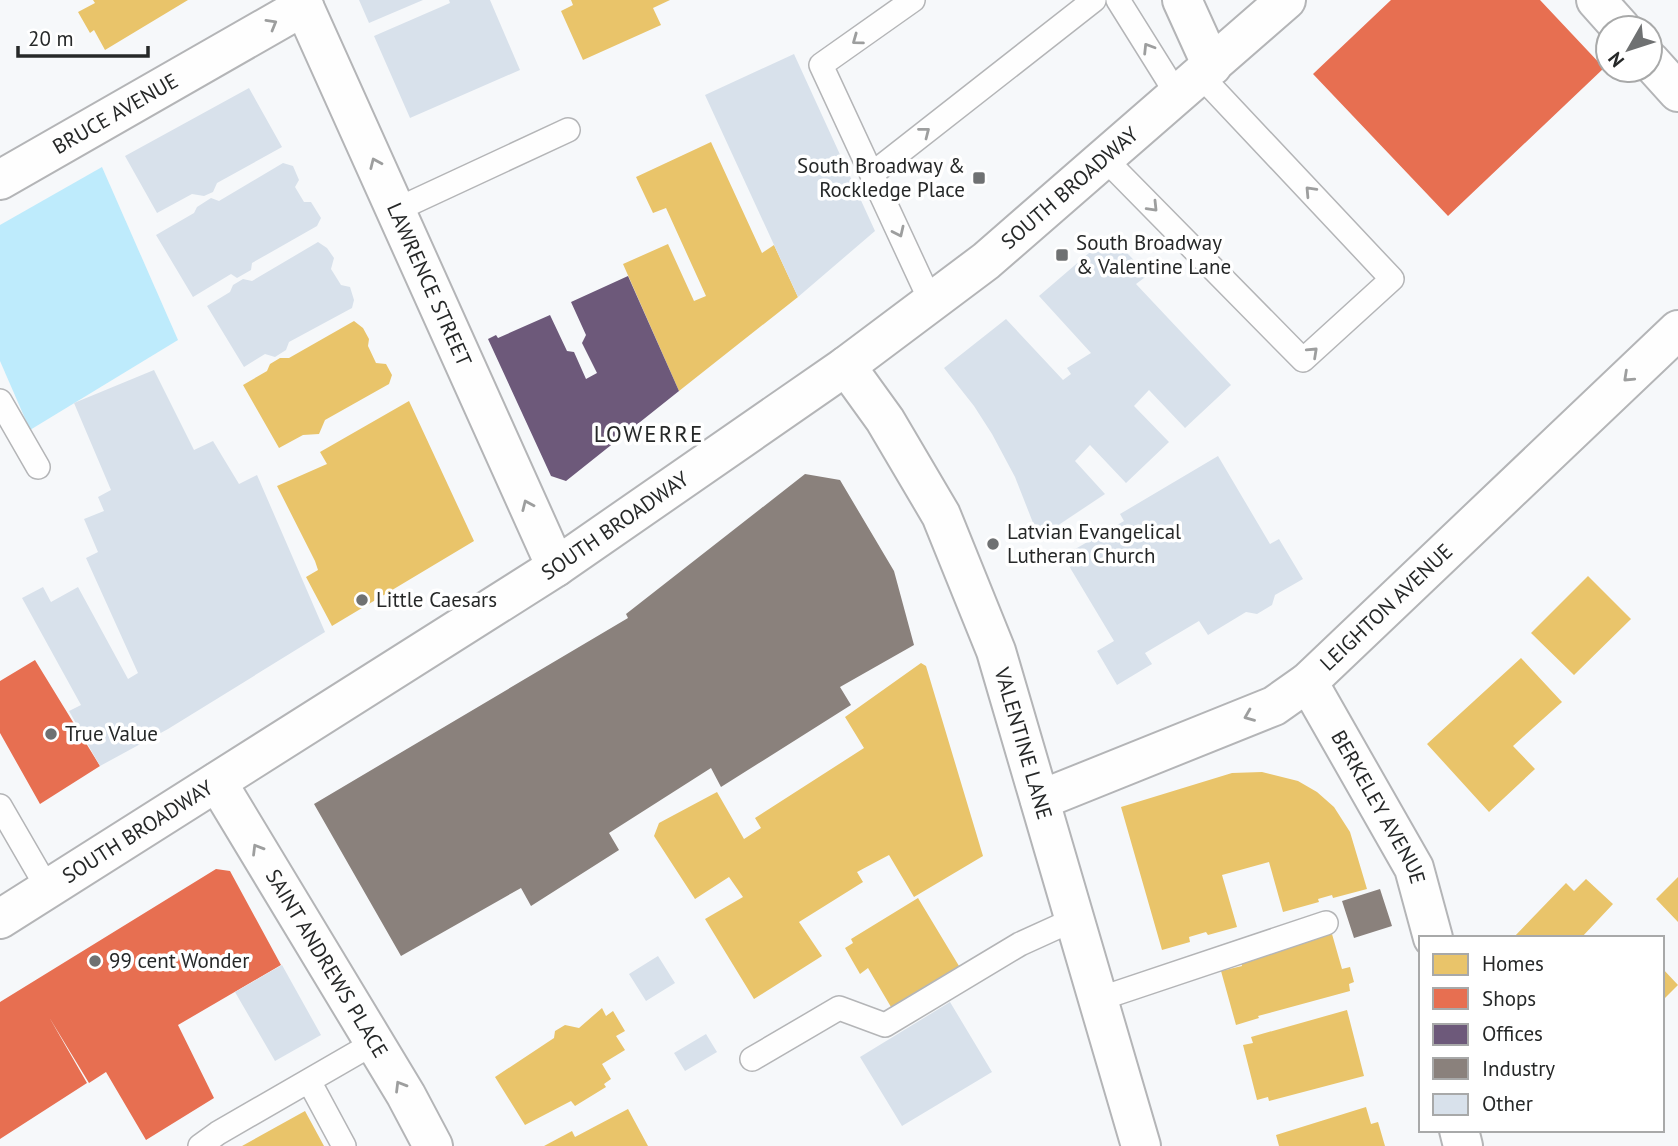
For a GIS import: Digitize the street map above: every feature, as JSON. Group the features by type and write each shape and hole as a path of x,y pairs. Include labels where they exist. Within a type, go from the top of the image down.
{"street":[{"path":"1182,0 1197,79"},
{"name":"SOUTH BROADWAY","path":"0,919 556,568 846,366 986,261 1286,0"},
{"path":"1596,0 1608,14"},
{"name":"BRUCE AVENUE","path":"0,180 303,3"},
{"name":"LAWRENCE STREET","path":"303,3 556,568"},
{"path":"1664,76 1678,92"},
{"name":"LEIGHTON AVENUE","path":"1040,800 1274,706 1308,682 1678,330"},
{"name":"VALENTINE LANE","path":"846,366 885,420 941,515 996,651 1141,1146"},
{"name":"BERKELEY AVENUE","path":"1308,682 1414,868 1432,936"},
{"name":"SAINT ANDREWS PLACE","path":"217,782 406,1095 433,1146"}],"lane":[{"path":"913,0 821,65 931,302"},
{"path":"872,174 1094,0"},
{"path":"1105,159 1303,360 1392,279 1118,0"},
{"path":"396,210 568,130"},
{"path":"0,401 38,467"},
{"path":"0,806 48,889"},
{"path":"752,1059 839,1008 884,1025 1020,944 1075,919"},
{"path":"1099,999 1326,923"},
{"path":"200,1146 374,1043"},
{"path":"309,1081 344,1146"}],"shaded area":[{"path":"102,167 178,340 30,430 0,361 0,225"}],"building: Homes":[{"path":"93,0 188,0 105,50 94,30 90,33 78,12 95,3"},
{"path":"571,0 670,0 653,8 661,25 583,60 561,11 573,5"},
{"path":"711,142 762,253 774,245 798,297 679,391 623,264 668,244 694,301 706,296 666,208 653,213 636,177"},
{"path":"354,321 363,328 369,339 368,346 376,363 386,364 392,375 389,384 325,420 319,434 303,435 279,448 243,385 267,371 270,364 280,358 289,358"},
{"path":"409,401 474,541 332,626 306,577 318,570 315,561 277,486 327,464 320,452"},
{"path":"1588,576 1631,619 1574,675 1531,633"},
{"path":"1521,658 1562,702 1513,746 1535,769 1489,812 1427,744"},
{"path":"921,663 926,666 983,856 914,897 889,855 857,872 863,882 799,922 822,956 754,999 705,919 743,897 729,877 695,899 654,836 659,823 717,792 744,839 761,828 755,818 864,748 845,717"},
{"path":"1262,772 1298,781 1317,792 1334,807 1350,832 1367,889 1333,898 1332,895 1318,899 1319,902 1283,912 1269,862 1222,875 1237,927 1189,937 1190,942 1162,950 1121,807 1232,773"},
{"path":"1678,877 1678,922 1656,899"},
{"path":"1586,879 1613,904 1583,936 1515,936 1566,883 1574,891"},
{"path":"918,898 959,966 891,1007 868,968 860,974 845,948 853,943 851,939"},
{"path":"1332,934 1342,969 1350,967 1354,982 1349,984 1350,991 1258,1016 1259,1018 1236,1025 1221,971 1242,966 1240,959"},
{"path":"1664,970 1678,985 1664,999"},
{"path":"602,1008 606,1016 613,1011 625,1031 616,1036 625,1050 602,1064 611,1079 604,1084 606,1087 575,1106 571,1101 525,1125 495,1077 554,1038 555,1031 565,1025 579,1028"},
{"path":"1347,1010 1364,1076 1269,1101 1268,1097 1257,1100 1243,1045 1253,1043 1251,1037"},
{"path":"1366,1107 1371,1124 1378,1122 1385,1146 1279,1146 1276,1135"},
{"path":"628,1109 648,1146 544,1146 572,1131 575,1137"},
{"path":"305,1111 324,1146 242,1146"}],"building: Shops":[{"path":"1391,0 1540,0 1594,57 1594,77 1448,216 1313,74"},
{"path":"35,660 100,766 40,804 0,733 0,681"},
{"path":"216,869 230,871 281,965 178,1025 214,1098 146,1140 106,1072 89,1083 49,1017 87,1083 0,1139 0,1002"}],"building: Offices":[{"path":"628,276 679,391 566,481 551,476 488,339 496,335 498,338 550,315 567,351 574,352 586,379 597,373 582,343 586,335 571,302"}],"building: Industry":[{"path":"805,474 840,480 894,571 914,645 840,687 851,705 721,787 711,768 609,833 619,850 531,906 521,888 401,956 314,804 628,618 626,614"},
{"path":"1380,889 1392,926 1354,938 1342,901"}],"building: Other":[{"path":"359,0 423,0 369,23"},
{"path":"449,0 490,0 520,70 410,118 374,36 450,3"},
{"path":"794,54 875,231 798,297 705,95"},
{"path":"249,88 282,147 217,183 213,192 204,196 192,194 157,213 125,156"},
{"path":"283,163 293,166 299,180 295,187 304,202 311,202 321,218 317,226 252,263 251,270 237,278 231,274 193,297 156,235 194,213 197,207 211,198 219,201"},
{"path":"1110,235 1148,275 1136,284 1231,385 1185,428 1149,390 1134,406 1169,442 1126,483 1090,445 1075,461 1105,494 1039,538 1015,477 992,434 944,368 1006,319 1063,380 1071,374 1067,368 1091,353 1039,296"},
{"path":"318,242 327,248 334,258 331,269 341,285 350,287 354,300 352,308 289,342 286,350 275,357 265,354 244,367 207,306 230,292 233,285 243,279 252,281"},
{"path":"154,370 194,450 213,441 239,484 257,475 325,632 168,729 100,766 69,711 81,705 22,598 43,587 51,602 78,587 128,679 138,673 86,558 98,552 84,519 104,511 98,497 111,490 74,403"},
{"path":"1218,456 1270,544 1279,539 1303,579 1275,595 1272,605 1257,614 1246,612 1208,635 1199,621 1145,653 1152,664 1117,685 1097,651 1114,641 1063,556 1124,521 1120,514"},
{"path":"658,956 675,983 646,1001 629,974"},
{"path":"282,965 321,1035 275,1061 235,992"},
{"path":"950,1002 992,1072 902,1126 860,1057"},
{"path":"706,1034 717,1052 685,1071 674,1053"}],"place":[{"name":"South Broadway & Rockledge Place","path":"979,178"},
{"name":"South Broadway & Valentine Lane","path":"1062,255"},
{"name":"Latvian Evangelical Lutheran Church","path":"993,544"},
{"name":"Little Caesars","path":"362,600"},
{"name":"True Value","path":"51,734"},
{"name":"99 cent Wonder","path":"95,961"}],"district":[{"name":"LOWERRE","path":"649,434"}]}
